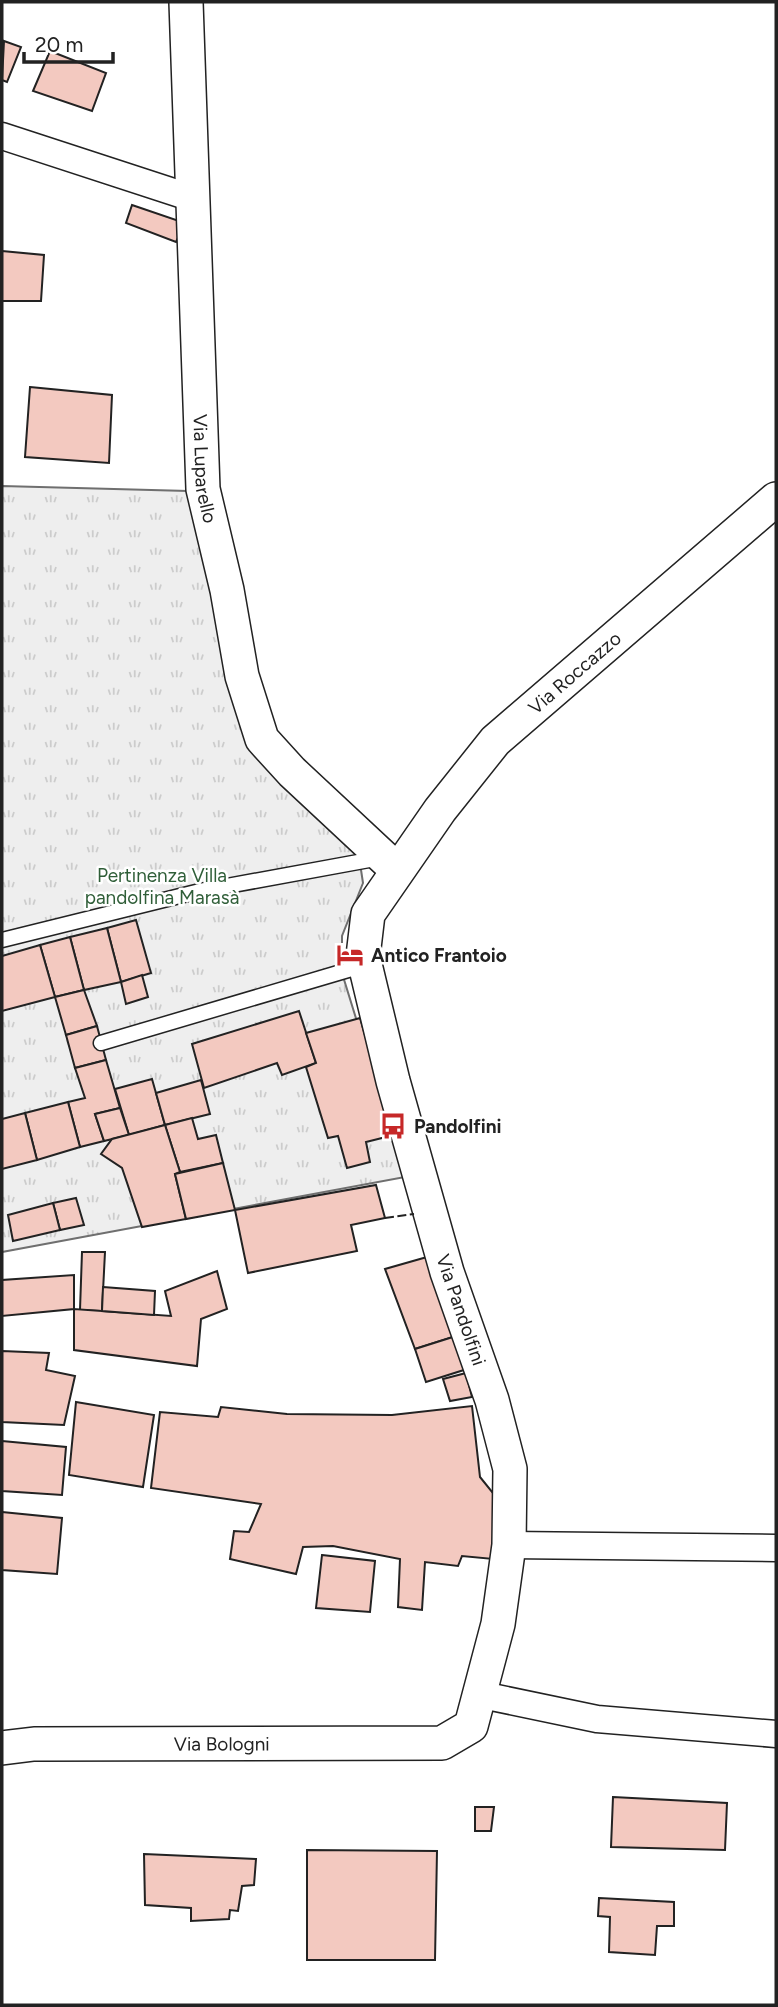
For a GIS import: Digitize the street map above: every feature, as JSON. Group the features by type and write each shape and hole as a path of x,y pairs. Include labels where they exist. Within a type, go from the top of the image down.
{"street":[{"name":"Via Luparello","path":"186,2 203,489 227,590 242,676 262,739 292,772 391,864"},
{"path":"2,136 192,198"},
{"name":"Via Roccazzo","path":"391,864 495,741 776,499"},
{"name":"Via Pandolfini","path":"391,864 368,914 363,956 421,1184 447,1272 492,1400 510,1469 509,1545 498,1624 482,1695 471,1726 442,1743"},
{"path":"509,1545 776,1548"},
{"path":"482,1695 597,1719 776,1734"},
{"name":"Via Bologni","path":"2,1748 34,1744 442,1743"}],"lane":[{"path":"2,940 200,891 391,864"},
{"path":"101,1043 365,965"}],"green space":[{"name":"Pertinenza Villa pandolfina Marasà","path":"2,486 188,491 216,611 227,673 358,850 363,883 342,936 342,973 405,1177 2,1252"}],"building":[{"path":"4,41 21,47 7,82 2,80"},
{"path":"50,51 106,73 92,111 33,91"},
{"path":"132,205 185,223 176,242 126,223"},
{"path":"2,251 44,255 41,301 2,301"},
{"path":"30,387 112,395 109,463 25,457"},
{"path":"136,920 151,973 121,982 107,928"},
{"path":"107,928 121,982 84,990 70,937"},
{"path":"70,937 84,990 55,997 40,945"},
{"path":"40,945 55,997 2,1011 2,956"},
{"path":"142,975 148,997 126,1004 121,982"},
{"path":"84,990 97,1026 66,1035 55,997"},
{"path":"299,1011 316,1063 282,1075 277,1063 204,1088 192,1044"},
{"path":"360,1018 394,1135 366,1142 370,1162 347,1168 338,1136 328,1138 306,1067 316,1063 306,1033"},
{"path":"97,1026 106,1060 75,1068 66,1035"},
{"path":"106,1060 120,1108 95,1114 104,1141 80,1147 68,1102 85,1098 75,1068"},
{"path":"152,1079 165,1125 129,1135 115,1089"},
{"path":"201,1080 210,1114 165,1125 156,1093"},
{"path":"68,1102 80,1147 37,1160 25,1113"},
{"path":"120,1108 129,1135 104,1141 95,1114"},
{"path":"25,1113 37,1160 2,1169 2,1119"},
{"path":"192,1118 198,1139 216,1135 223,1163 180,1172 165,1125"},
{"path":"165,1125 180,1172 175,1174 186,1219 142,1227 122,1168 101,1154 112,1139"},
{"path":"223,1163 235,1210 186,1219 175,1174"},
{"path":"376,1185 385,1218 351,1225 357,1251 248,1273 235,1210"},
{"path":"76,1198 84,1225 60,1230 53,1203"},
{"path":"53,1203 60,1230 13,1241 8,1215"},
{"path":"82,1252 105,1252 102,1311 80,1310"},
{"path":"427,1257 456,1336 415,1349 385,1269"},
{"path":"217,1271 227,1309 201,1319 197,1366 74,1350 74,1309 171,1316 165,1291"},
{"path":"74,1275 74,1309 2,1316 2,1280"},
{"path":"103,1287 155,1291 154,1315 102,1311"},
{"path":"456,1336 467,1369 426,1382 415,1349"},
{"path":"2,1351 49,1353 46,1370 75,1376 64,1425 2,1422"},
{"path":"466,1373 472,1397 450,1401 443,1379"},
{"path":"76,1402 154,1415 143,1487 69,1475"},
{"path":"472,1406 480,1477 493,1493 493,1559 462,1556 458,1566 425,1562 422,1610 398,1607 400,1559 333,1546 303,1547 296,1574 230,1559 234,1531 249,1532 261,1504 151,1488 160,1412 218,1417 221,1407 287,1414 392,1415"},
{"path":"2,1441 66,1447 62,1495 2,1491"},
{"path":"2,1512 62,1518 57,1574 2,1570"},
{"path":"322,1555 375,1561 370,1612 316,1608"},
{"path":"613,1797 727,1803 725,1850 611,1847"},
{"path":"475,1807 494,1807 491,1831 475,1831"},
{"path":"307,1850 437,1851 435,1960 307,1960"},
{"path":"144,1854 256,1859 254,1885 242,1886 238,1911 230,1910 229,1919 191,1921 191,1908 145,1905"},
{"path":"599,1898 674,1902 674,1926 657,1926 655,1955 609,1952 610,1917 598,1916"}],"fence":[{"path":"385,1218 414,1214"}],"place":[{"name":"Antico Frantoio","path":"350,955"},
{"name":"Pandolfini","path":"393,1126"}]}
